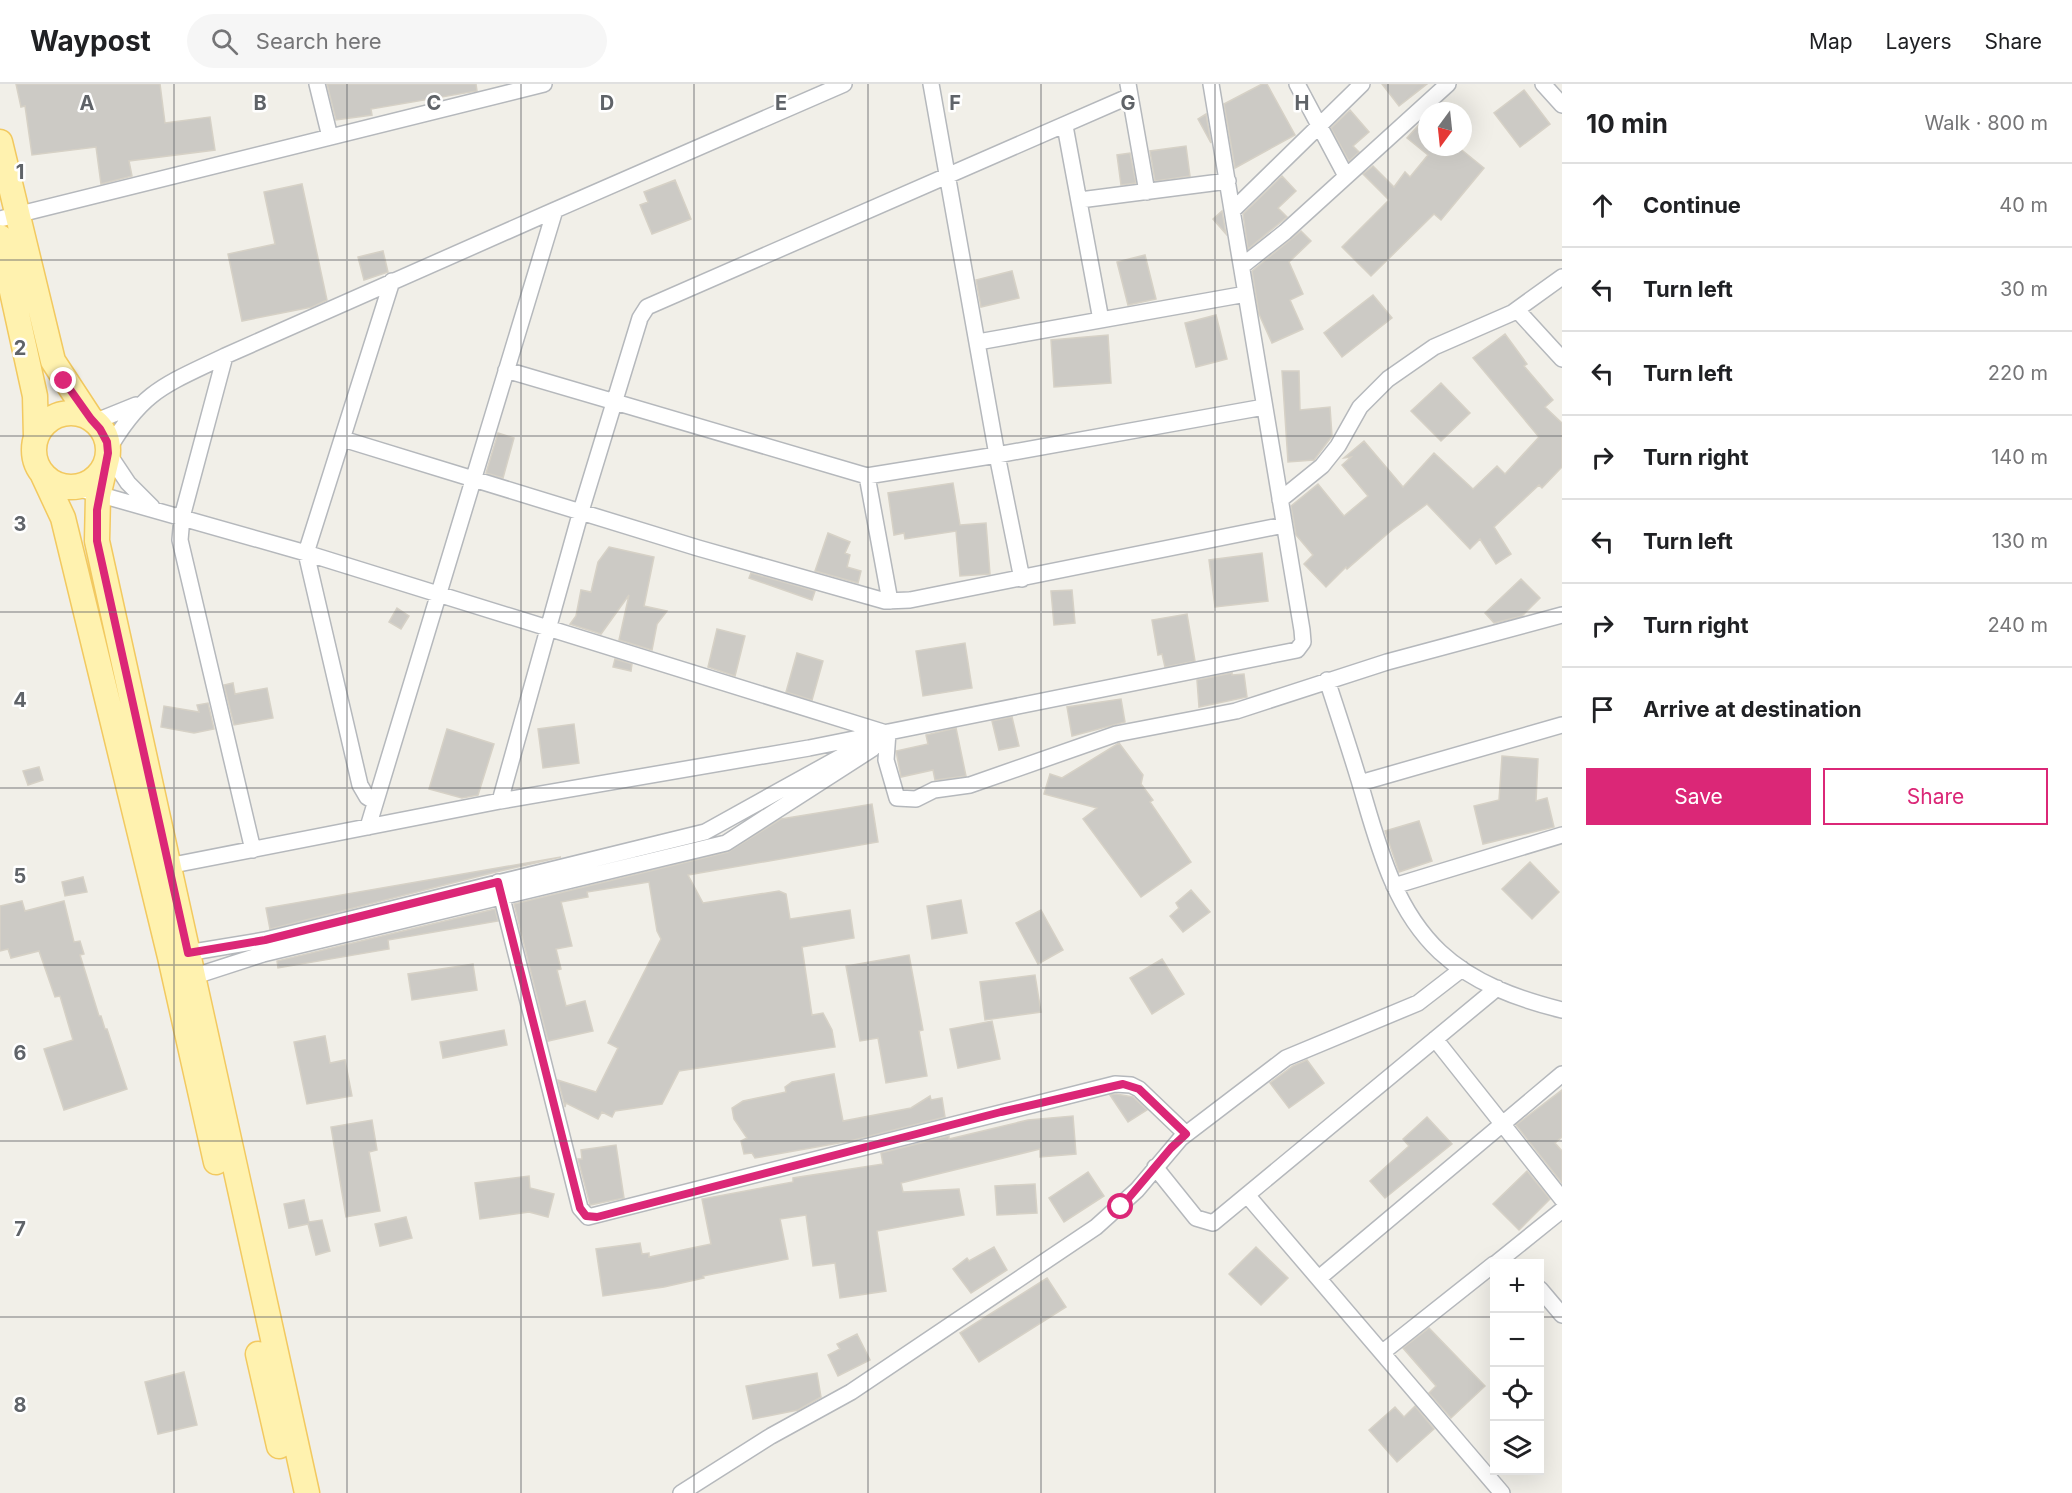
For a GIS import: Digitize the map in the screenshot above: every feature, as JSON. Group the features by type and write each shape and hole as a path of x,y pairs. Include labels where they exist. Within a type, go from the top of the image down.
{"main road":[{"path":"0,142 8,217 53,361 92,421 104,435 107,455 98,496 97,541 168,866 179,955"},
{"path":"0,237 35,396 34,456 63,518 179,955 290,1493"},
{"path":"36,438 46,423 61,415 79,414 92,421"},
{"path":"42,473 57,485 73,487 94,479 107,455"},
{"path":"184,979 307,1493"}],"street":[{"path":"317,84 330,137"},
{"path":"92,421 138,404 168,384 225,356 392,281 844,84"},
{"path":"931,84 997,455 1022,579"},
{"path":"168,866 500,801 885,733 1297,650 1301,647 1303,637 1211,84"},
{"path":"1297,84 1346,176"},
{"path":"1233,210 1362,84"},
{"path":"1242,266 1448,84"},
{"path":"1542,84 1562,105"},
{"path":"8,217 535,85"},
{"path":"500,801 581,511 640,318 653,302 1065,126 1129,90 1147,192"},
{"path":"1065,126 1101,320"},
{"path":"1080,200 1228,181"},
{"path":"368,827 476,478 555,210"},
{"path":"1280,500 1322,466 1338,447 1360,407 1388,379 1434,347 1517,310 1562,277"},
{"path":"375,802 367,797 360,785 306,553 392,281"},
{"path":"978,342 1246,294"},
{"path":"1517,310 1562,359"},
{"path":"225,356 182,517 182,550 253,850"},
{"path":"506,370 867,476 1263,407"},
{"path":"138,404 107,455 128,483 152,507"},
{"path":"343,439 867,598 890,601 910,600 1022,579 1284,525"},
{"path":"867,476 890,601"},
{"path":"73,487 98,496 152,507 306,553 885,733"},
{"path":"885,733 886,760 897,798 916,799 934,790 987,780 1116,734 1218,715 1327,680 1562,615"},
{"path":"1327,680 1395,885 1424,934 1440,952 1462,969 1497,988 1562,1010"},
{"path":"1360,783 1562,725"},
{"path":"179,955 265,940 726,843 872,749 885,733"},
{"path":"184,979 263,954 376,928 499,889 705,832 885,733"},
{"path":"705,832 709,847"},
{"path":"1395,885 1562,835"},
{"path":"499,889 580,1208 588,1217 1115,1084 1131,1085 1139,1089 1186,1134"},
{"path":"681,1493 771,1437 850,1392 1095,1227 1121,1207 1186,1134 1286,1058 1418,1003 1462,969"},
{"path":"1155,1167 1190,1212 1206,1223 1216,1221 1497,988"},
{"path":"1435,1039 1562,1199"},
{"path":"1318,1278 1500,1123 1562,1074"},
{"path":"1247,1195 1502,1493"},
{"path":"1513,1258 1562,1210"},
{"path":"1383,1352 1490,1268"},
{"path":"1544,1295 1562,1315"}],"building":[{"path":"16,84 160,84 165,123 210,117 215,150 129,161 132,176 101,184 96,147 32,155 25,106 21,107"},
{"path":"327,84 476,84 477,91 371,109 372,115 336,120"},
{"path":"1262,84 1267,84 1295,135 1235,168 1224,104"},
{"path":"1382,84 1427,84 1399,106"},
{"path":"1524,90 1550,124 1520,147 1494,113"},
{"path":"1350,110 1369,132 1353,146 1359,152 1349,161 1331,128"},
{"path":"1206,114 1211,143 1198,119"},
{"path":"1418,126 1418,147 1407,138"},
{"path":"1186,146 1190,176 1155,181 1150,151"},
{"path":"1130,153 1136,183 1121,185 1117,155"},
{"path":"1427,156 1469,156 1484,168 1441,220 1434,214 1371,276 1342,247 1389,200 1363,174 1373,166 1394,187 1405,172 1410,177"},
{"path":"1282,176 1296,191 1278,208 1287,217 1248,249 1243,214"},
{"path":"675,180 691,219 652,234 640,205 648,202 644,192"},
{"path":"302,184 327,300 312,307 242,321 228,254 275,244 264,192"},
{"path":"1222,211 1226,234 1213,219"},
{"path":"1301,231 1311,241 1289,262 1303,294 1290,300 1303,329 1272,343 1259,314 1252,271"},
{"path":"383,251 388,272 364,280 358,257"},
{"path":"1145,255 1156,299 1128,305 1117,262"},
{"path":"1012,271 1019,298 981,307 976,280"},
{"path":"1373,295 1392,318 1342,357 1324,333"},
{"path":"1216,315 1227,359 1196,367 1185,323"},
{"path":"1505,334 1527,364 1524,366 1553,400 1545,407 1562,423 1562,467 1542,488 1539,485 1494,527 1511,554 1496,564 1480,539 1470,549 1427,504 1393,529 1347,569 1346,567 1326,587 1304,564 1313,555 1296,535 1291,506 1318,484 1344,516 1368,496 1342,465 1351,457 1344,458 1364,441 1403,487 1434,453 1473,489 1497,466 1505,474 1539,437 1473,358"},
{"path":"1108,335 1111,383 1054,387 1051,340"},
{"path":"1282,371 1299,371 1300,410 1330,407 1332,436 1314,460 1288,462"},
{"path":"1441,383 1470,413 1441,441 1411,411"},
{"path":"498,433 514,438 503,478 486,473"},
{"path":"953,483 960,525 986,523 990,574 960,576 956,531 905,539 904,533 894,535 888,493"},
{"path":"828,533 850,542 845,553 850,555 847,567 861,571 858,583 815,571"},
{"path":"609,547 654,557 644,606 667,611 657,624 652,650 619,640 629,595 601,634 570,624 576,616 581,590 591,592 598,562"},
{"path":"1262,553 1268,601 1215,607 1209,560"},
{"path":"751,573 815,591 812,600 749,578"},
{"path":"1521,579 1540,598 1522,616 1494,623 1485,613"},
{"path":"1072,590 1075,623 1054,625 1051,591"},
{"path":"397,608 409,616 401,629 389,622"},
{"path":"1187,614 1195,661 1165,667 1162,654 1158,655 1152,620"},
{"path":"717,629 745,636 735,676 708,667"},
{"path":"965,643 972,688 923,696 916,651"},
{"path":"797,653 823,661 812,700 786,692"},
{"path":"615,659 632,664 631,671 613,667"},
{"path":"1232,673 1232,675 1244,674 1247,697 1199,707 1197,680"},
{"path":"233,683 235,694 267,688 273,718 234,725 224,685"},
{"path":"1121,699 1125,722 1072,736 1067,707"},
{"path":"208,703 214,729 194,733 161,727 164,706 199,712 197,705"},
{"path":"1012,717 1019,746 999,750 992,721"},
{"path":"574,724 579,763 543,768 538,729"},
{"path":"956,728 966,776 935,780 933,770 901,777 896,751 928,744 926,735"},
{"path":"447,729 494,744 478,795 462,798 429,789"},
{"path":"1119,743 1143,775 1141,784 1153,800 1150,802 1191,862 1141,897 1083,819 1097,808 1044,794 1050,774 1062,778"},
{"path":"1502,756 1538,759 1536,801 1547,798 1554,827 1483,844 1474,806 1499,800"},
{"path":"39,767 43,780 28,785 23,771"},
{"path":"872,804 878,842 688,875 703,903 779,891 786,894 790,919 850,910 854,938 802,947 812,1015 823,1013 832,1030 835,1047 679,1071 662,1104 615,1111 612,1117 602,1112 598,1119 566,1103 565,1107 558,1080 596,1092 618,1048 608,1043 661,939 657,931 649,882 587,892 588,897 561,902 572,946 556,949 561,969 557,970 566,1006 585,1001 593,1031 548,1041 514,904 728,852 781,819"},
{"path":"1419,821 1432,861 1399,872 1385,831"},
{"path":"561,857 496,872 270,929 266,908"},
{"path":"1530,862 1559,892 1532,919 1502,889"},
{"path":"83,877 87,892 65,896 62,882"},
{"path":"1191,890 1210,912 1183,932 1170,916 1179,908 1176,903"},
{"path":"961,900 967,933 932,939 927,906"},
{"path":"22,901 25,911 64,901 74,942 80,941 84,954 80,955 99,1016 107,1029 127,1089 64,1110 44,1049 73,1040 60,996 55,997 39,951 11,958 8,949 0,951 0,906"},
{"path":"495,909 498,921 388,940 389,949 278,968 277,961"},
{"path":"1041,910 1063,950 1038,964 1016,923"},
{"path":"909,955 923,1030 919,1031 927,1076 886,1083 878,1038 860,1041 846,966"},
{"path":"1162,959 1184,994 1152,1014 1130,978"},
{"path":"473,964 477,990 412,1000 408,974"},
{"path":"1035,975 1041,1012 985,1020 980,982"},
{"path":"992,1021 1000,1059 958,1068 950,1029"},
{"path":"504,1030 507,1045 443,1058 440,1042"},
{"path":"325,1036 330,1063 345,1060 352,1096 307,1104 294,1042"},
{"path":"1307,1060 1324,1083 1289,1108 1270,1083 1293,1066"},
{"path":"834,1074 843,1121 911,1108 930,1096 931,1100 942,1098 945,1117 850,1141 755,1158 752,1153 744,1154 741,1141 747,1138 734,1119 732,1108 743,1101 786,1092 785,1087 792,1082"},
{"path":"1562,1090 1562,1137 1555,1143 1562,1151 1562,1183 1516,1125"},
{"path":"1110,1095 1133,1097 1147,1110 1128,1122"},
{"path":"1073,1116 1076,1154 1040,1157 1040,1149 901,1183 903,1192 959,1189 964,1215 877,1231 886,1291 840,1298 835,1263 813,1266 806,1215 780,1219 788,1259 703,1276 704,1278 664,1287 603,1296 596,1249 640,1243 642,1254 649,1253 649,1257 711,1244 702,1199 793,1182 793,1178 883,1164 881,1153 949,1136 949,1139 1028,1120"},
{"path":"1427,1117 1452,1144 1385,1198 1370,1181 1409,1146 1403,1139"},
{"path":"372,1120 377,1150 369,1152 380,1211 346,1217 331,1127"},
{"path":"616,1145 624,1198 590,1205 578,1159 582,1159 581,1150"},
{"path":"1527,1171 1550,1199 1519,1230 1493,1204"},
{"path":"1088,1172 1104,1196 1064,1222 1049,1198"},
{"path":"529,1176 530,1188 554,1194 548,1217 529,1212 480,1219 475,1183"},
{"path":"1035,1184 1037,1213 997,1215 995,1186"},
{"path":"304,1200 309,1222 322,1220 330,1251 316,1255 308,1224 289,1228 284,1204"},
{"path":"406,1217 412,1238 380,1246 375,1224"},
{"path":"994,1247 1007,1270 971,1293 953,1269 967,1258 969,1261"},
{"path":"1256,1247 1288,1278 1261,1305 1229,1274"},
{"path":"1047,1278 1066,1307 979,1362 960,1333"},
{"path":"1429,1328 1485,1386 1451,1418 1429,1393 1436,1386 1403,1348"},
{"path":"857,1334 870,1360 838,1376 828,1355 840,1349 837,1344"},
{"path":"184,1372 197,1425 158,1434 145,1382"},
{"path":"817,1373 821,1397 798,1410 753,1419 746,1386"},
{"path":"1415,1406 1434,1429 1397,1462 1369,1430 1395,1407 1404,1417"}],"route":[{"path":"64,381 107,442 108,453 98,496 97,541 188,953 265,940 498,882 580,1208 586,1216 597,1217 1115,1084 1131,1085 1139,1089 1186,1134 1171,1148 1121,1207"}]}
